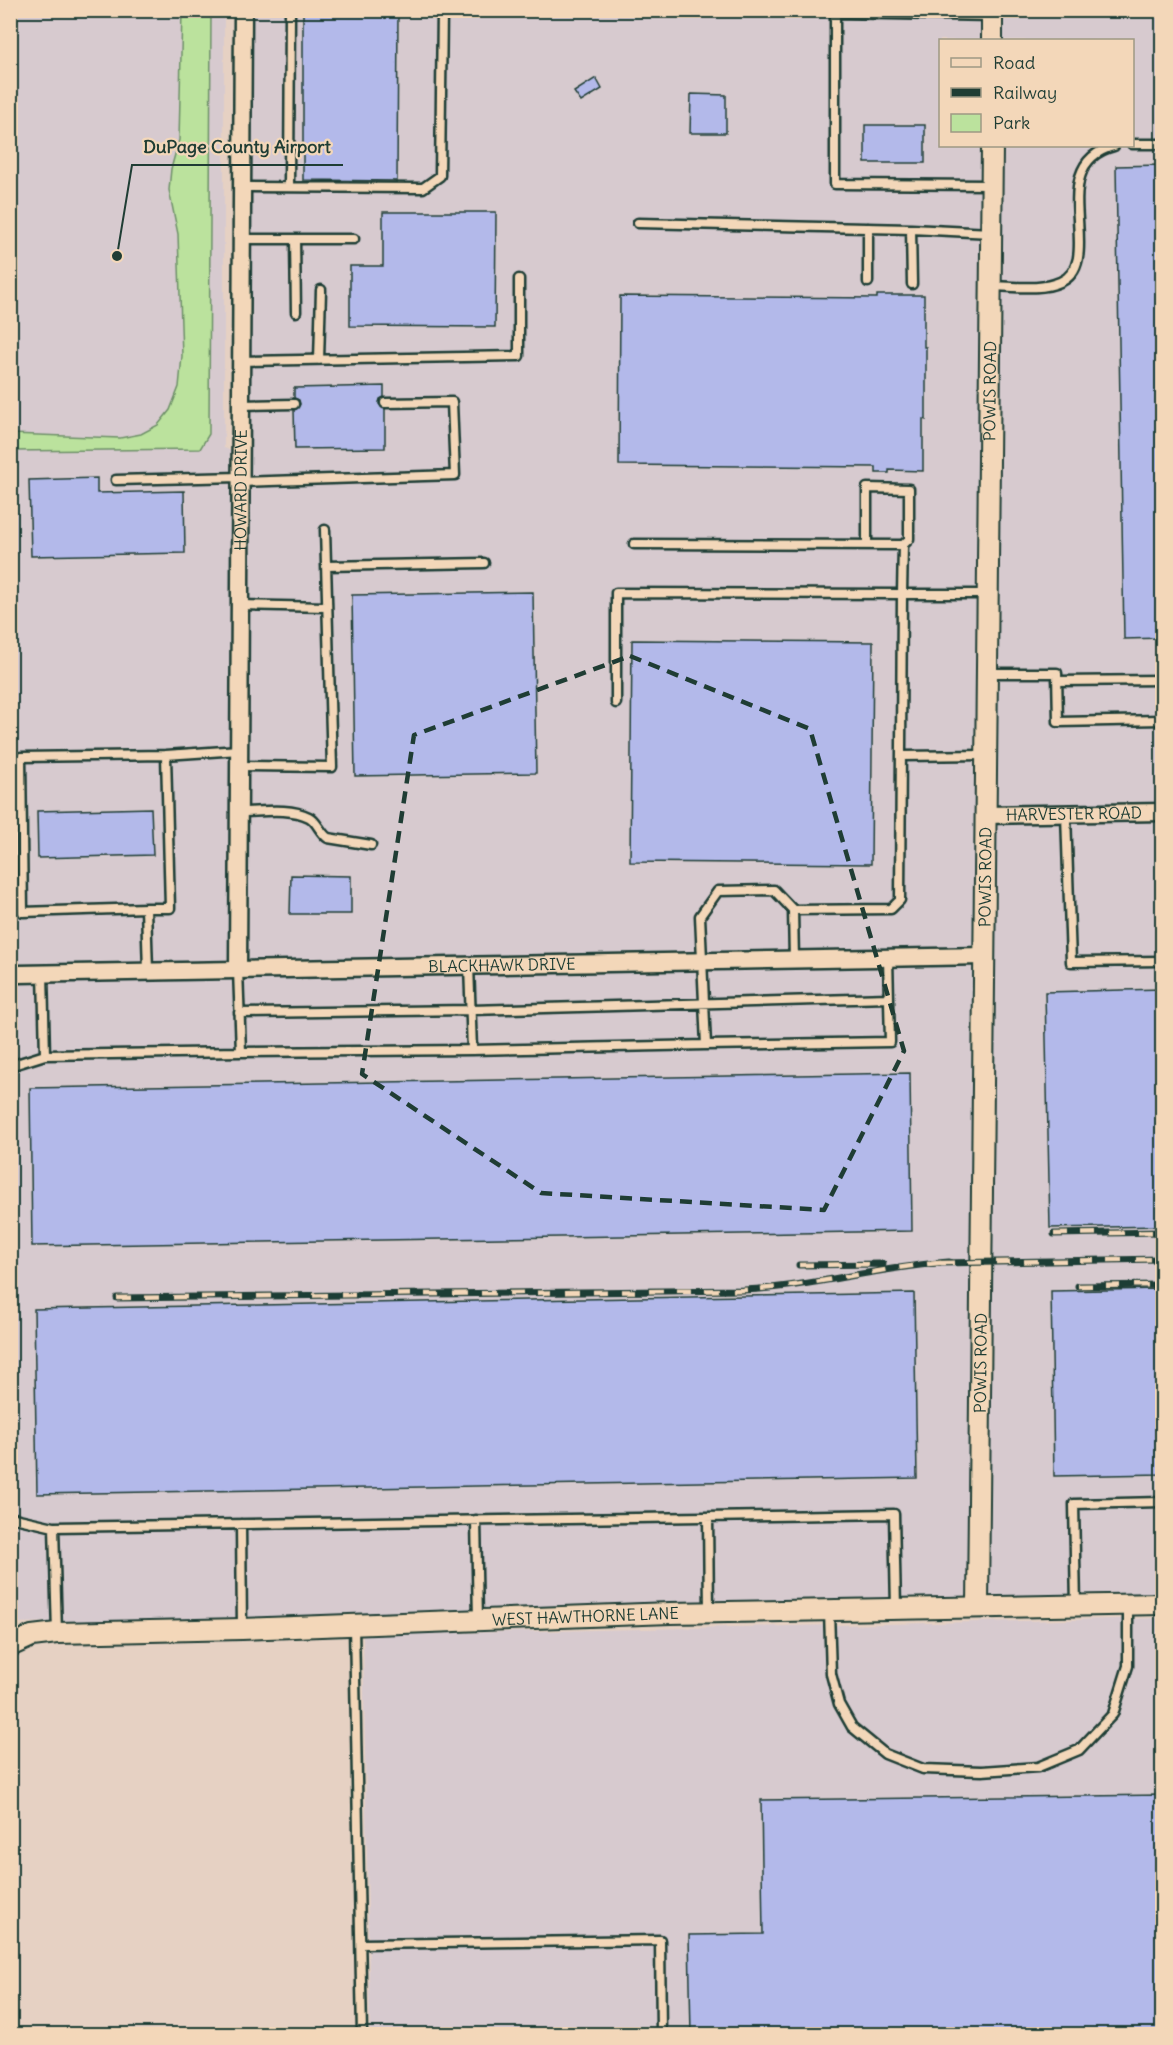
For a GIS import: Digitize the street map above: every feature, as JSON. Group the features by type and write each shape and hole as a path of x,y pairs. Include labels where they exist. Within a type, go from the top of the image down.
{"street":[{"name":"HOWARD DRIVE","path":"238,970 243,10"},
{"path":"992,13 992,39"},
{"name":"POWIS ROAD","path":"978,1607 992,147"},
{"name":"HARVESTER ROAD","path":"986,815 1162,812"},
{"name":"BLACKHAWK DRIVE","path":"19,974 984,956"},
{"name":"WEST HAWTHORNE LANE","path":"10,1646 32,1636 57,1633 242,1629 709,1612 1162,1604"}],"lane":[{"path":"289,187 290,10"},
{"path":"242,187 423,188 440,176 442,10"},
{"path":"992,13 835,13 835,184 992,185"},
{"path":"1134,144 1162,144"},
{"path":"991,286 1048,286 1068,278 1077,264 1077,194 1081,172 1085,164 1096,153 1111,147"},
{"path":"638,223 991,233"},
{"path":"868,228 868,282"},
{"path":"911,229 912,284"},
{"path":"242,239 354,239"},
{"path":"295,239 296,312"},
{"path":"241,361 519,356 519,279"},
{"path":"319,360 321,290"},
{"path":"116,480 454,475 452,402 385,403"},
{"path":"241,405 294,404"},
{"path":"793,910 891,909 900,900 903,545 909,539 909,489 867,488 867,545"},
{"path":"166,755 170,908 24,912 21,757 166,755 239,758 332,767 325,530"},
{"path":"634,544 903,545"},
{"path":"326,566 484,563"},
{"path":"616,703 616,593 988,594"},
{"path":"240,605 326,607"},
{"path":"987,673 1057,673 1058,722 1162,720"},
{"path":"1057,681 1162,680"},
{"path":"902,756 986,754"},
{"path":"239,812 292,812 312,818 323,835 328,838 371,845"},
{"path":"1066,814 1071,962 1162,961"},
{"path":"706,1045 700,916 718,891 774,890 793,910 795,960"},
{"path":"146,908 148,971"},
{"path":"10,1066 45,1055 890,1042 888,958"},
{"path":"469,965 472,1050"},
{"path":"238,970 241,1052"},
{"path":"43,973 45,1055"},
{"path":"239,1012 471,1010 889,998"},
{"path":"1076,1606 1074,1504 1162,1502"},
{"path":"10,1517 54,1527 894,1514 896,1609"},
{"path":"708,1517 709,1612"},
{"path":"476,1520 477,1621"},
{"path":"241,1524 242,1629"},
{"path":"54,1527 57,1633"},
{"path":"829,1610 831,1674 839,1704 852,1727 885,1754 923,1769 982,1771 1038,1767 1078,1750 1113,1714 1128,1666 1128,1604"},
{"path":"354,1625 362,2034"},
{"path":"361,1944 660,1940 661,2034"}],"highlighted area":[{"path":"630,656 810,729 904,1051 824,1210 541,1193 362,1074 414,735"}],"shaded area":[{"path":"10,11 224,11 224,448 240,454 233,11 1162,11 1162,1605 11,1623"},
{"path":"1162,1618 1162,2034 370,2034 363,1635"}],"green space":[{"path":"182,10 211,11 209,434 200,449 11,451 11,434 120,438 141,434 158,425 170,410 179,387 182,356 178,234 169,190 171,169 179,140"}],"building":[{"path":"303,10 398,10 397,181 303,180"},
{"path":"596,78 602,89 581,102 574,92"},
{"path":"691,94 726,95 726,133 690,133"},
{"path":"865,125 925,125 925,163 865,163"},
{"path":"1162,165 1162,638 1124,639 1116,166"},
{"path":"383,212 496,212 495,327 350,326 350,266 383,266"},
{"path":"877,295 924,295 926,420 923,419 923,471 889,470 889,473 876,473 876,467 619,465 620,296 877,298"},
{"path":"384,386 384,397 380,399 379,404 385,409 385,448 295,449 294,410 300,404 299,400 294,398 294,388"},
{"path":"97,478 97,493 184,491 185,553 31,556 29,480"},
{"path":"533,592 536,773 355,776 352,595"},
{"path":"632,640 873,642 871,864 630,862"},
{"path":"151,808 153,855 38,858 37,811"},
{"path":"291,875 351,876 351,914 290,914"},
{"path":"1162,989 1162,1226 1050,1228 1045,992"},
{"path":"910,1073 912,1231 32,1246 30,1088"},
{"path":"1162,1289 1162,1474 1054,1476 1051,1291"},
{"path":"914,1293 917,1478 37,1494 34,1309"},
{"path":"1162,1795 1162,2034 691,2034 689,1935 763,1934 761,1800"}],"railway":[{"path":"1054,1234 1162,1232"},
{"path":"940,1263 1162,1259"},
{"path":"117,1298 743,1290 794,1285 949,1262"},
{"path":"799,1265 883,1264"},
{"path":"1078,1286 1162,1285"}],"place":[{"name":"DuPage County Airport","path":"117,256"}]}
